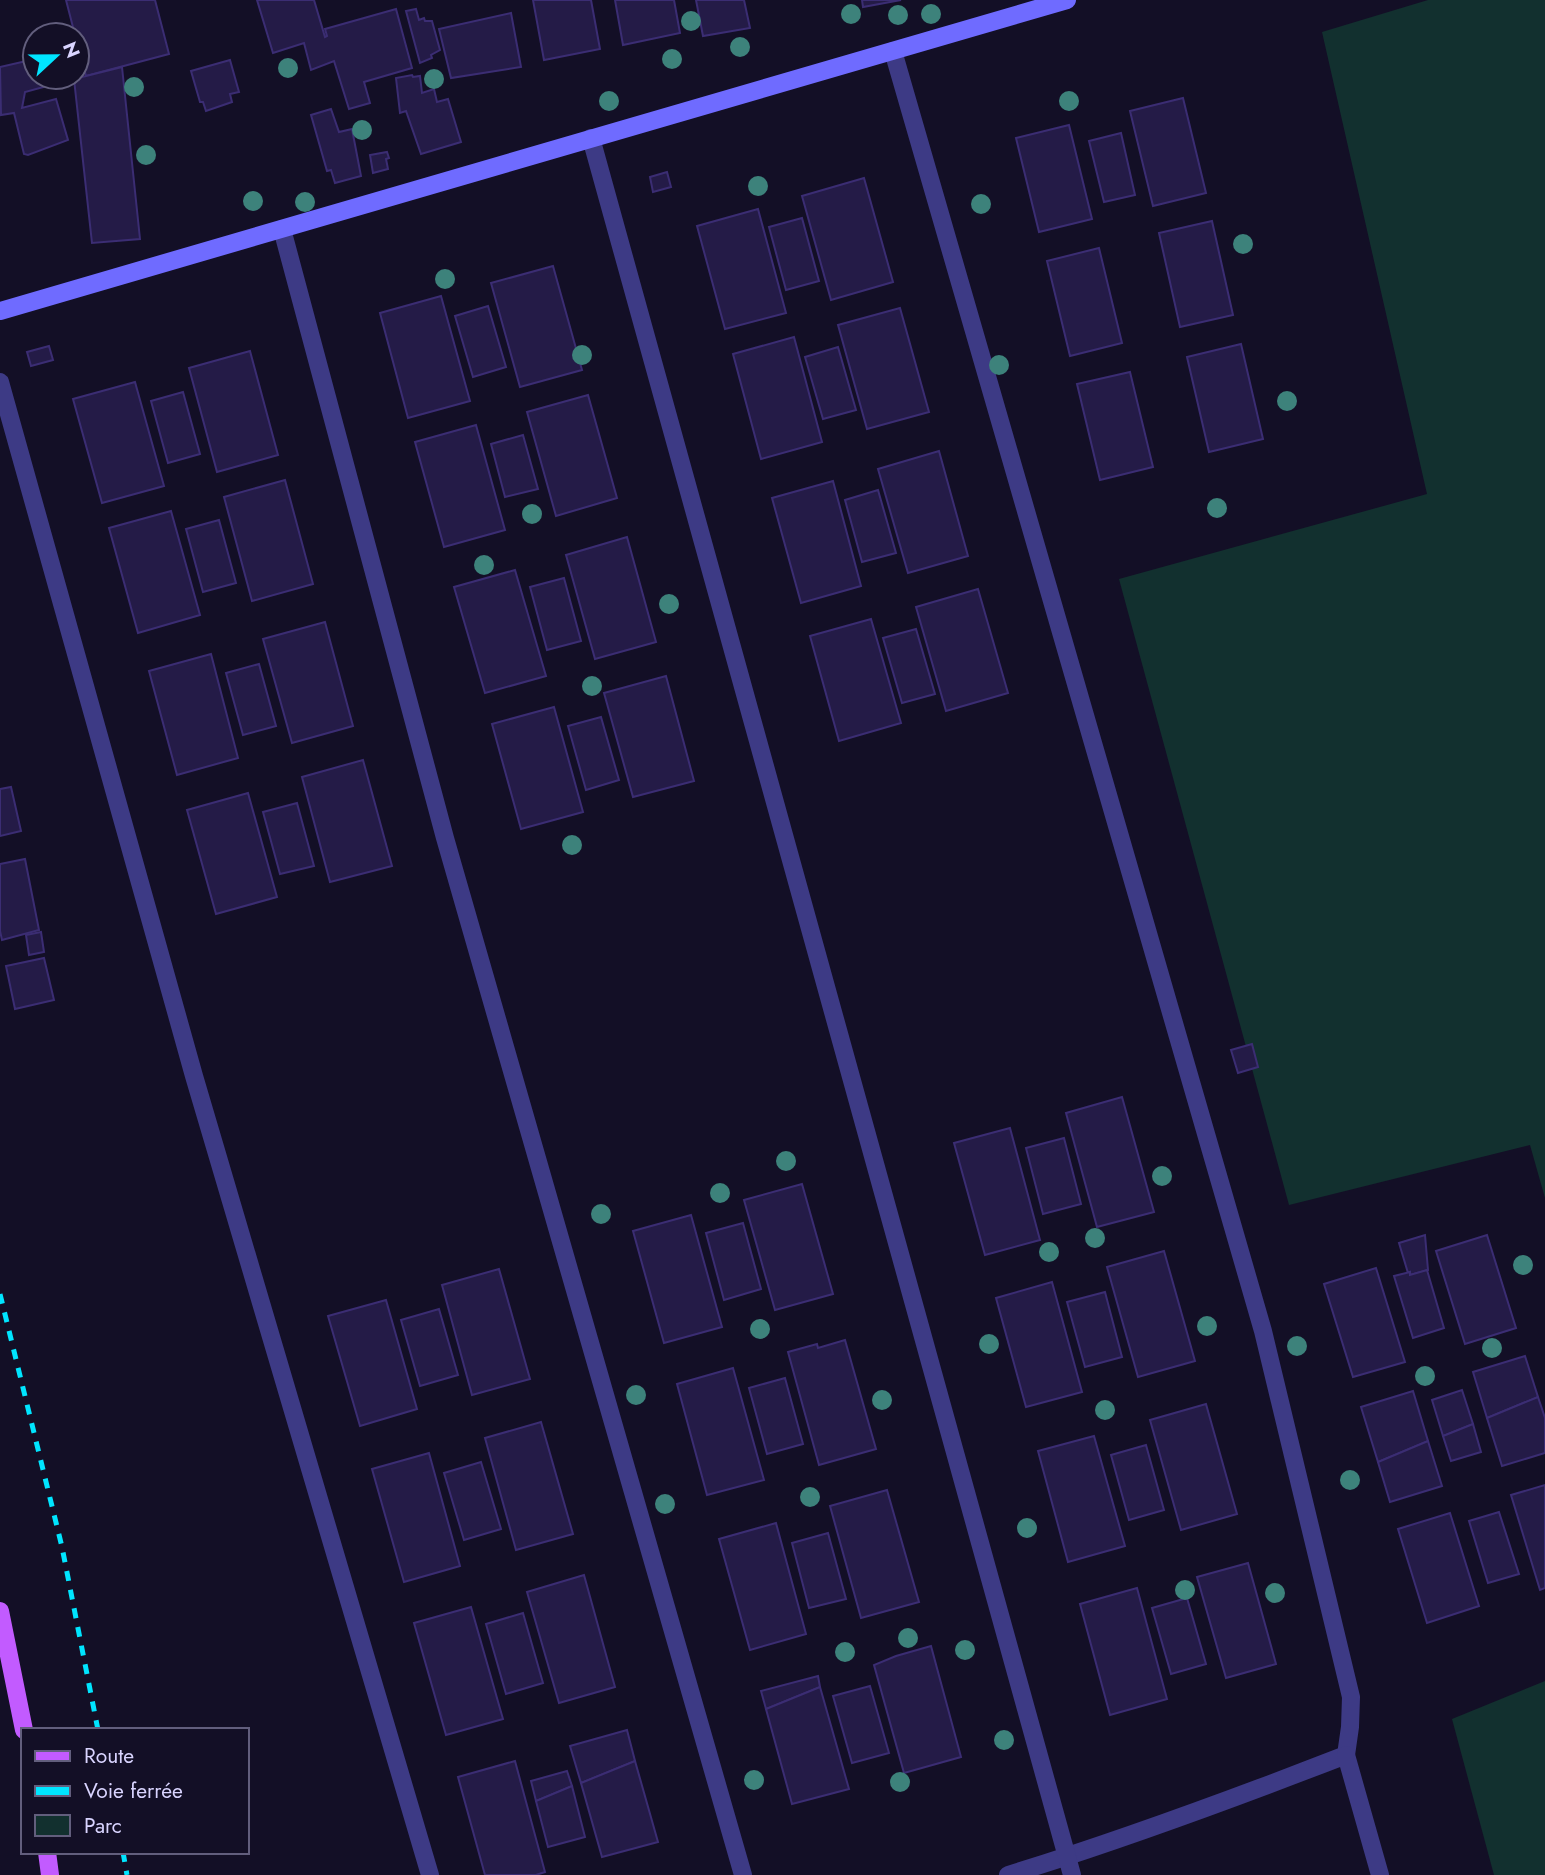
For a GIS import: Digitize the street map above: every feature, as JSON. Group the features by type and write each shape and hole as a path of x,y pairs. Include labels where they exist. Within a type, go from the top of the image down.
{"main road":[{"path":"0,311 1067,0"},
{"path":"0,1611 24,1728"},
{"path":"47,1854 50,1875"}],"street":[{"path":"893,51 1263,1331 1351,1696 1346,1755 1380,1875"},
{"path":"591,138 1072,1875"},
{"path":"282,229 445,838 743,1875"},
{"path":"0,382 198,1090 430,1875"},
{"path":"1008,1875 1067,1857 1346,1755"}],"green space":[{"path":"1428,0 1545,0 1545,1198 1530,1145 1289,1205 1119,579 1427,494 1322,32"},
{"path":"1545,1681 1545,1875 1494,1875 1452,1719"}],"building":[{"path":"66,0 155,0 169,54 91,75 91,21 71,21"},
{"path":"257,0 314,0 325,37 325,29 396,9 412,68 364,82 370,103 349,109 334,61 311,70 304,43 273,53"},
{"path":"533,0 591,0 600,49 544,60"},
{"path":"615,0 674,0 680,33 623,45"},
{"path":"696,0 744,0 750,28 703,36"},
{"path":"862,0 901,0 863,7"},
{"path":"416,9 419,20 424,18 425,21 432,21 440,50 431,55 432,58 420,63 406,11"},
{"path":"511,13 521,67 451,78 439,29"},
{"path":"230,60 239,92 230,94 232,102 206,111 203,102 200,102 191,71"},
{"path":"21,62 21,91 29,91 25,92 22,108 56,99 68,140 28,155 24,154 14,113 1,115 0,67"},
{"path":"122,67 140,239 92,243 75,91 91,91 91,75"},
{"path":"420,76 422,93 434,89 437,102 448,99 461,142 421,154 406,111 400,113 396,78"},
{"path":"1183,98 1206,193 1153,206 1130,111"},
{"path":"331,109 339,132 352,129 361,176 335,183 331,170 327,171 311,115"},
{"path":"1069,125 1092,219 1039,232 1016,138"},
{"path":"1121,133 1135,195 1104,202 1089,141"},
{"path":"387,152 388,169 373,173 370,155"},
{"path":"667,172 671,187 653,192 650,177"},
{"path":"864,178 893,282 831,300 802,196"},
{"path":"758,209 786,313 725,329 697,226"},
{"path":"802,218 819,281 786,290 769,227"},
{"path":"1212,221 1233,315 1180,327 1159,233"},
{"path":"1099,248 1122,343 1070,356 1047,261"},
{"path":"553,266 582,370 520,387 491,283"},
{"path":"441,296 470,401 408,418 380,313"},
{"path":"488,306 506,367 473,377 455,316"},
{"path":"900,308 929,412 867,429 838,325"},
{"path":"794,337 822,442 761,459 733,354"},
{"path":"1241,344 1263,439 1209,452 1187,357"},
{"path":"49,346 53,360 31,366 27,352"},
{"path":"838,347 856,410 823,419 805,357"},
{"path":"250,351 278,455 217,472 189,368"},
{"path":"1130,372 1153,467 1100,480 1077,384"},
{"path":"135,382 164,486 102,503 73,399"},
{"path":"183,392 200,454 168,463 151,401"},
{"path":"588,395 617,498 556,516 527,412"},
{"path":"476,425 505,530 444,547 415,442"},
{"path":"523,435 538,489 505,497 491,444"},
{"path":"939,451 968,556 908,573 878,469"},
{"path":"285,480 313,584 252,601 224,497"},
{"path":"833,481 861,586 801,603 772,498"},
{"path":"878,490 896,553 862,562 845,500"},
{"path":"171,511 200,615 138,633 109,528"},
{"path":"219,520 236,583 203,592 186,529"},
{"path":"627,537 656,642 595,659 566,555"},
{"path":"515,570 546,676 485,693 454,587"},
{"path":"564,578 581,641 547,650 530,587"},
{"path":"978,589 1008,693 946,711 916,607"},
{"path":"871,619 901,723 839,741 810,636"},
{"path":"325,622 353,726 292,743 263,639"},
{"path":"916,629 935,694 902,703 883,638"},
{"path":"211,654 238,758 177,775 149,671"},
{"path":"259,664 276,726 243,735 226,673"},
{"path":"666,676 694,781 633,797 604,693"},
{"path":"554,707 583,812 521,829 492,724"},
{"path":"601,717 619,780 586,790 568,726"},
{"path":"363,760 392,866 330,882 302,777"},
{"path":"11,787 21,831 0,836 0,789"},
{"path":"248,793 277,897 216,914 187,810"},
{"path":"297,803 314,866 280,874 263,812"},
{"path":"25,859 39,930 2,940 0,864"},
{"path":"41,932 44,952 29,955 26,935"},
{"path":"44,958 54,1000 15,1009 6,966"},
{"path":"1252,1044 1258,1067 1238,1073 1231,1050"},
{"path":"1122,1097 1154,1212 1097,1227 1066,1113"},
{"path":"1010,1128 1040,1240 985,1255 954,1143"},
{"path":"1064,1138 1081,1204 1043,1214 1026,1148"},
{"path":"802,1184 833,1294 775,1310 744,1200"},
{"path":"691,1215 722,1327 664,1343 633,1231"},
{"path":"743,1223 761,1289 724,1300 706,1233"},
{"path":"1425,1235 1428,1270 1410,1275 1399,1243"},
{"path":"1487,1235 1516,1328 1465,1344 1436,1251"},
{"path":"1164,1251 1195,1361 1138,1377 1107,1267"},
{"path":"1376,1268 1405,1362 1353,1377 1324,1284"},
{"path":"499,1269 530,1379 472,1395 442,1285"},
{"path":"1427,1270 1444,1328 1413,1338 1394,1276"},
{"path":"1052,1282 1082,1392 1026,1407 996,1298"},
{"path":"1105,1292 1122,1357 1085,1367 1067,1302"},
{"path":"386,1300 417,1409 360,1426 328,1316"},
{"path":"439,1309 458,1375 420,1386 401,1320"},
{"path":"845,1340 876,1449 819,1465 788,1352 817,1344 818,1348"},
{"path":"1525,1356 1538,1397 1487,1418 1473,1372"},
{"path":"733,1368 764,1480 707,1495 677,1384"},
{"path":"785,1378 803,1444 767,1454 749,1388"},
{"path":"1462,1390 1473,1424 1443,1436 1432,1400"},
{"path":"1413,1391 1428,1441 1378,1462 1361,1407"},
{"path":"1538,1397 1545,1418 1545,1453 1502,1466 1487,1418"},
{"path":"1206,1404 1237,1514 1181,1530 1150,1420"},
{"path":"541,1422 573,1534 516,1550 485,1438"},
{"path":"1473,1424 1481,1452 1451,1461 1443,1436"},
{"path":"1094,1436 1125,1546 1068,1562 1038,1451"},
{"path":"1428,1441 1442,1486 1390,1502 1378,1462"},
{"path":"1146,1445 1164,1510 1129,1520 1111,1455"},
{"path":"429,1453 460,1566 404,1582 372,1469"},
{"path":"481,1462 501,1529 464,1540 444,1473"},
{"path":"1545,1485 1545,1588 1540,1590 1511,1495"},
{"path":"887,1490 919,1602 861,1618 830,1506"},
{"path":"1499,1512 1519,1574 1488,1583 1469,1521"},
{"path":"1450,1513 1479,1606 1427,1623 1398,1529"},
{"path":"776,1523 806,1634 750,1650 719,1539"},
{"path":"828,1533 846,1599 809,1608 792,1543"},
{"path":"1248,1563 1276,1664 1226,1678 1197,1577"},
{"path":"584,1575 615,1687 559,1703 527,1592"},
{"path":"1137,1588 1167,1699 1110,1715 1080,1604"},
{"path":"1187,1598 1206,1664 1171,1674 1152,1608"},
{"path":"471,1607 503,1719 446,1735 414,1623"},
{"path":"523,1613 543,1683 506,1694 486,1624"},
{"path":"931,1646 961,1757 904,1773 874,1665"},
{"path":"818,1676 820,1687 766,1709 761,1691"},
{"path":"870,1686 889,1753 852,1763 833,1696"},
{"path":"820,1687 849,1789 792,1804 766,1709"},
{"path":"627,1730 635,1761 581,1783 570,1746"},
{"path":"515,1761 545,1872 536,1875 485,1875 458,1777"},
{"path":"635,1761 658,1842 602,1857 581,1783"},
{"path":"567,1771 572,1786 536,1801 531,1781"},
{"path":"572,1786 585,1837 548,1847 536,1801"}],"railway":[{"path":"0,1294 62,1547 98,1728"},
{"path":"123,1854 127,1875"}]}
